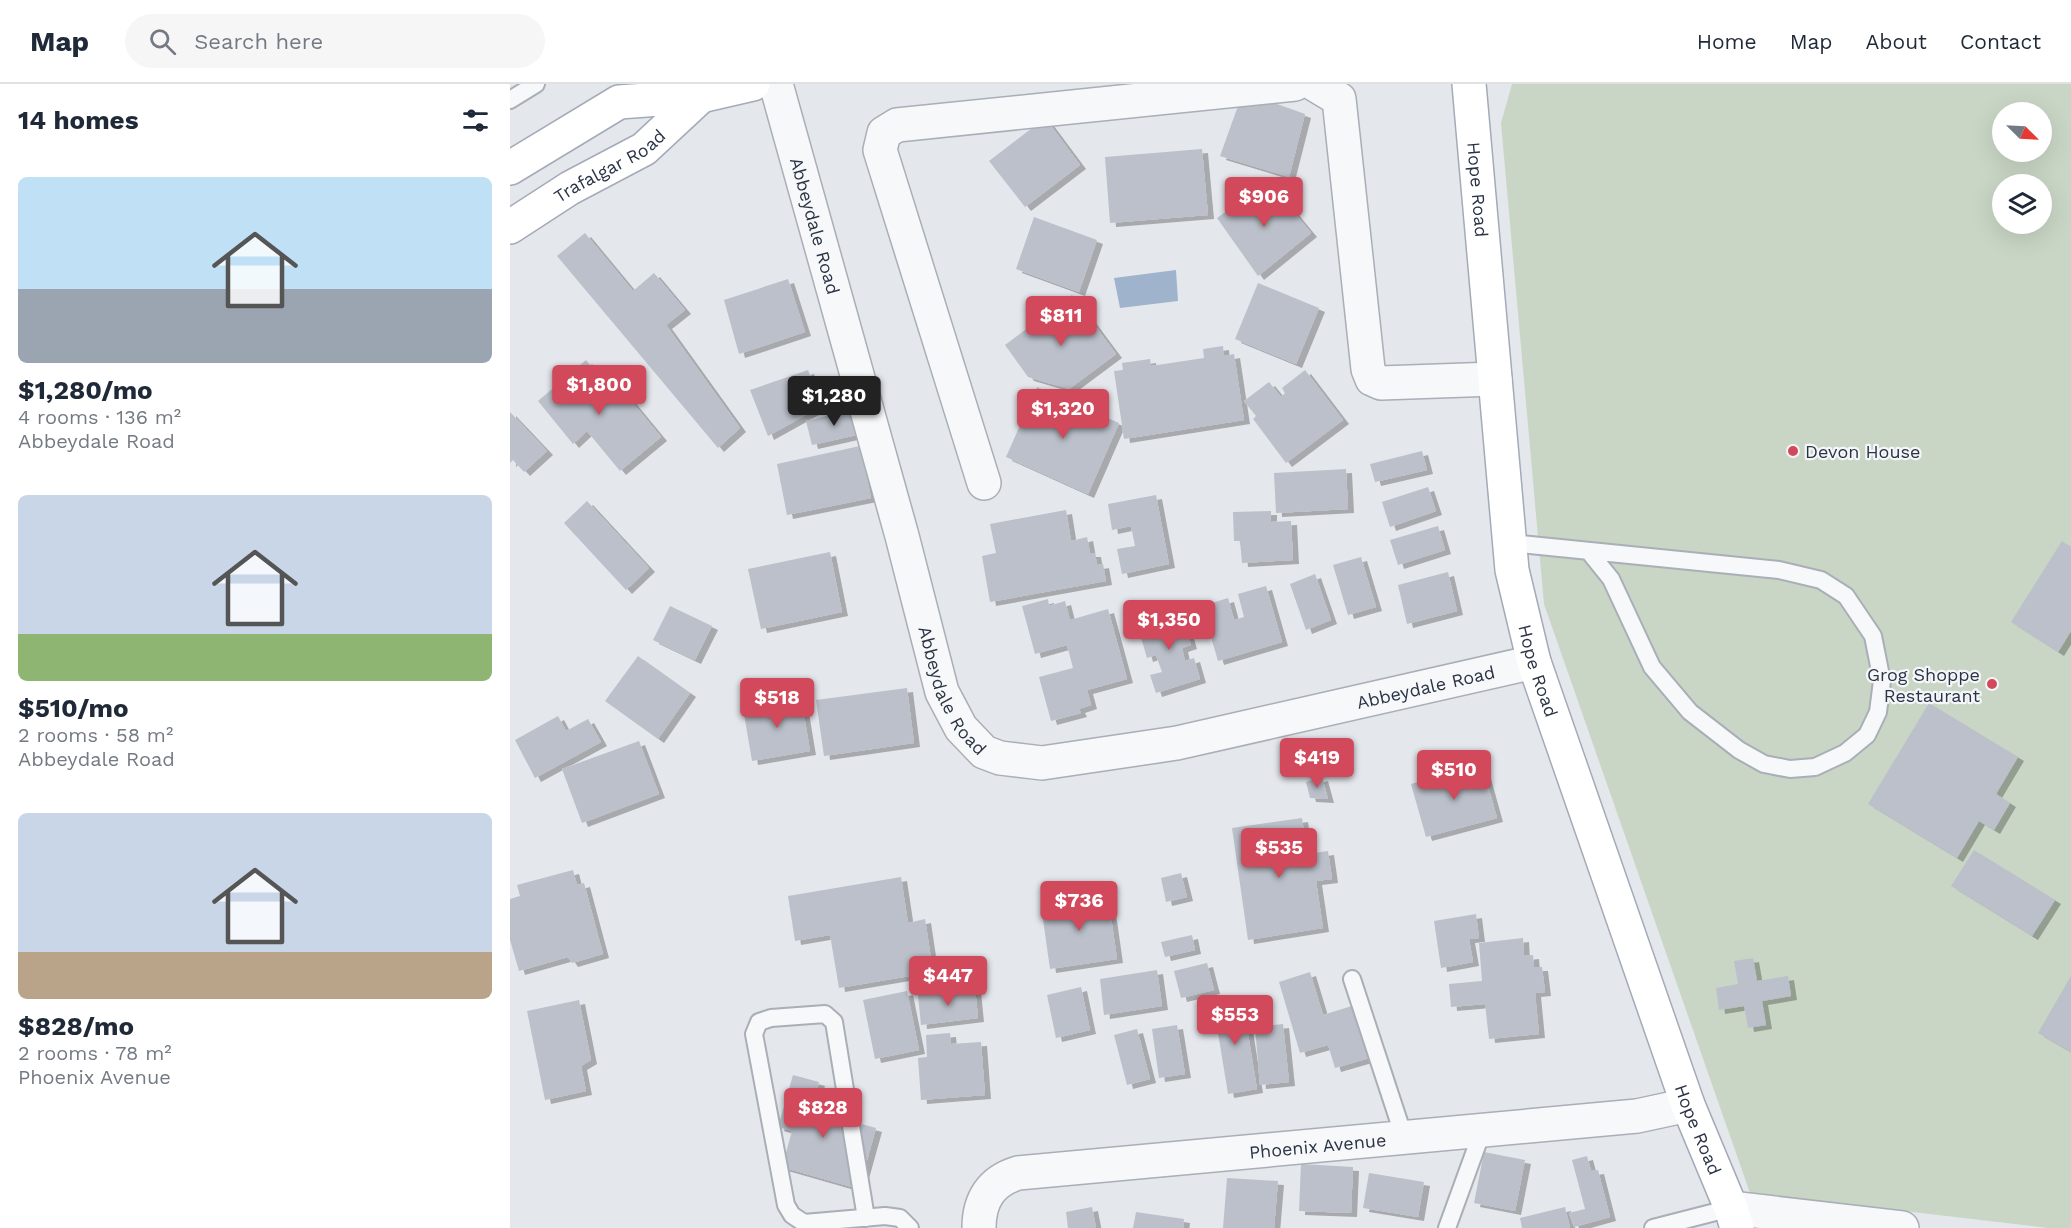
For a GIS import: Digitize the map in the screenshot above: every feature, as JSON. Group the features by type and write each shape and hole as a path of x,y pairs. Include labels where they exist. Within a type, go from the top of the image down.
{"main road":[{"name":"Trafalgar Road","path":"510,168 619,102 701,96 753,84"},
{"name":"Hope Road","path":"1469,84 1512,570 1534,662 1688,1105 1734,1218"},
{"name":"Trafalgar Road","path":"510,227 570,188 645,149 701,96"}],"street":[{"name":"Abbeydale Road","path":"776,84 902,536 942,692 961,728 984,752 1000,758 1042,763 1178,743 1534,662"},
{"path":"984,483 880,150 884,133 897,125 1295,84"},
{"path":"1314,84 1340,99 1368,369 1372,379 1381,383 1495,379"},
{"name":"Phoenix Avenue","path":"979,1228 979,1214 983,1200 992,1186 1004,1177 1018,1173 1636,1116 1688,1105"},
{"path":"1734,1218 1902,1228"}],"lane":[{"path":"510,100 536,84"},
{"path":"1510,543 1590,553 1779,570 1821,580 1846,596 1872,636 1882,681 1878,712 1867,735 1845,753 1815,767 1790,769 1764,764 1739,750 1690,712 1652,667 1611,579 1590,553"},
{"path":"1352,979 1404,1137"},
{"path":"866,1218 834,1022 825,1014 771,1018 759,1022 754,1034 786,1206 792,1215 804,1223 900,1218 910,1228"},
{"path":"1447,1228 1483,1129"},
{"path":"1653,1228 1734,1218"}],"green space":[{"path":"1512,84 2071,84 2071,1228 2048,1228 1750,1193 1544,604 1501,123"}],"water":[{"path":"1176,270 1178,301 1120,308 1114,278"}],"building":[{"path":"1243,92 1305,114 1289,177 1220,156"},
{"path":"1045,118 1080,165 1025,207 989,161"},
{"path":"1202,149 1208,215 1110,223 1105,157"},
{"path":"1268,181 1311,233 1258,276 1217,218"},
{"path":"1034,217 1097,240 1079,292 1016,269"},
{"path":"585,233 633,291 654,273 685,310 666,325 740,428 718,448 557,256"},
{"path":"788,279 805,332 739,354 724,300"},
{"path":"1258,283 1319,308 1296,364 1235,339"},
{"path":"1072,295 1116,354 1069,389 1028,377 1005,345"},
{"path":"1223,346 1224,356 1234,354 1244,420 1124,439 1114,371 1123,370 1122,363 1150,359 1151,366 1204,358 1203,349"},
{"path":"586,360 621,403 628,397 661,437 620,471 587,431 573,444 538,401"},
{"path":"808,370 822,406 768,436 750,390"},
{"path":"1305,370 1343,420 1286,463 1253,419 1256,416 1244,401 1269,382 1281,397 1285,393 1282,388"},
{"path":"1037,387 1119,423 1088,494 1006,457"},
{"path":"856,409 861,434 812,445 806,421"},
{"path":"510,412 547,451 524,472 513,460 510,463"},
{"path":"860,446 871,498 787,515 777,464"},
{"path":"1422,451 1427,470 1375,482 1370,464"},
{"path":"1346,469 1348,509 1276,513 1274,473"},
{"path":"1428,487 1436,511 1390,527 1382,502"},
{"path":"1156,495 1169,564 1122,574 1117,549 1135,546 1131,526 1112,530 1108,504"},
{"path":"587,501 649,568 626,590 564,523"},
{"path":"1066,510 1071,541 1087,537 1090,553 1095,553 1097,565 1103,564 1106,581 990,602 982,556 996,553 990,524"},
{"path":"1271,511 1271,522 1291,521 1293,560 1242,563 1240,541 1234,541 1233,512"},
{"path":"1438,526 1445,550 1398,565 1390,540"},
{"path":"2062,541 2071,547 2071,631 2058,652 2011,622"},
{"path":"830,552 842,612 761,629 748,569"},
{"path":"1361,557 1376,607 1348,615 1333,565"},
{"path":"1448,572 1457,611 1407,624 1398,585"},
{"path":"1315,574 1331,620 1306,630 1290,584"},
{"path":"1266,586 1282,642 1218,661 1202,606 1228,598 1234,620 1244,617 1238,594"},
{"path":"1048,599 1049,606 1065,601 1070,620 1108,609 1127,679 1087,690 1091,705 1079,709 1081,713 1051,721 1039,677 1073,668 1067,645 1035,654 1022,606"},
{"path":"670,606 712,626 695,660 653,640"},
{"path":"1181,611 1191,645 1182,648 1185,661 1194,658 1200,679 1156,693 1150,675 1162,672 1156,655 1147,658 1137,624"},
{"path":"638,656 690,693 658,739 605,701"},
{"path":"907,688 914,743 824,756 816,700"},
{"path":"801,697 810,751 752,761 743,708"},
{"path":"1929,703 2018,757 1996,794 2010,803 1994,830 1979,821 1957,858 1868,804"},
{"path":"558,716 566,731 588,719 601,742 535,778 515,740"},
{"path":"639,741 659,794 582,823 562,769"},
{"path":"1482,764 1497,818 1426,837 1411,784"},
{"path":"1322,777 1328,799 1310,798 1306,782"},
{"path":"1302,818 1307,854 1328,851 1332,879 1316,881 1323,928 1248,940 1232,828"},
{"path":"1974,850 2055,900 2032,936 1951,886"},
{"path":"573,870 577,885 584,883 603,954 572,963 568,957 519,971 510,940 510,899 520,896 517,885"},
{"path":"1181,873 1187,897 1166,902 1161,878"},
{"path":"901,877 908,923 925,919 933,972 839,988 830,935 795,941 788,896"},
{"path":"1108,896 1117,959 1050,969 1041,905"},
{"path":"1476,914 1479,938 1469,939 1473,962 1441,968 1434,921"},
{"path":"1192,935 1195,950 1165,957 1161,942"},
{"path":"1523,938 1524,956 1533,955 1534,967 1542,967 1545,992 1535,993 1539,1034 1489,1039 1485,1004 1451,1007 1449,984 1482,981 1479,943"},
{"path":"1753,958 1757,981 1788,976 1791,996 1762,1001 1766,1025 1748,1028 1744,1006 1719,1010 1716,988 1738,984 1734,961"},
{"path":"1207,963 1214,990 1181,998 1174,971"},
{"path":"1157,970 1162,1006 1104,1015 1100,979"},
{"path":"1310,972 1323,1015 1358,1004 1373,1057 1335,1068 1328,1045 1300,1053 1279,982"},
{"path":"2071,976 2071,1052 2038,1033"},
{"path":"1081,987 1090,1030 1056,1038 1047,995"},
{"path":"975,988 978,1018 921,1025 918,995"},
{"path":"907,991 919,1050 875,1059 863,1000"},
{"path":"1242,997 1257,1089 1228,1094 1213,1002"},
{"path":"579,1000 591,1060 581,1066 586,1091 545,1100 527,1011"},
{"path":"1283,1024 1289,1082 1260,1085 1255,1027"},
{"path":"1177,1025 1185,1074 1159,1078 1152,1029"},
{"path":"1137,1029 1150,1079 1127,1085 1114,1035"},
{"path":"950,1033 951,1044 981,1042 985,1095 921,1100 918,1058 927,1057 926,1035"},
{"path":"793,1075 819,1082 811,1110 876,1128 859,1189 782,1167 792,1131 778,1127"},
{"path":"1484,1152 1525,1160 1515,1211 1474,1203"},
{"path":"1587,1156 1591,1171 1598,1170 1610,1217 1574,1227 1569,1213 1585,1209 1572,1160"},
{"path":"1301,1164 1353,1167 1351,1213 1299,1211"},
{"path":"1369,1173 1424,1182 1418,1217 1363,1208"},
{"path":"1227,1178 1278,1181 1274,1228 1223,1228"},
{"path":"1092,1207 1096,1228 1068,1228 1066,1212"},
{"path":"1565,1207 1570,1228 1522,1228 1520,1218"},
{"path":"1136,1212 1184,1219 1183,1228 1133,1228"}],"place":[{"name":"Devon House","path":"1793,451"},
{"name":"Grog Shoppe Restaurant","path":"1992,684"}]}
